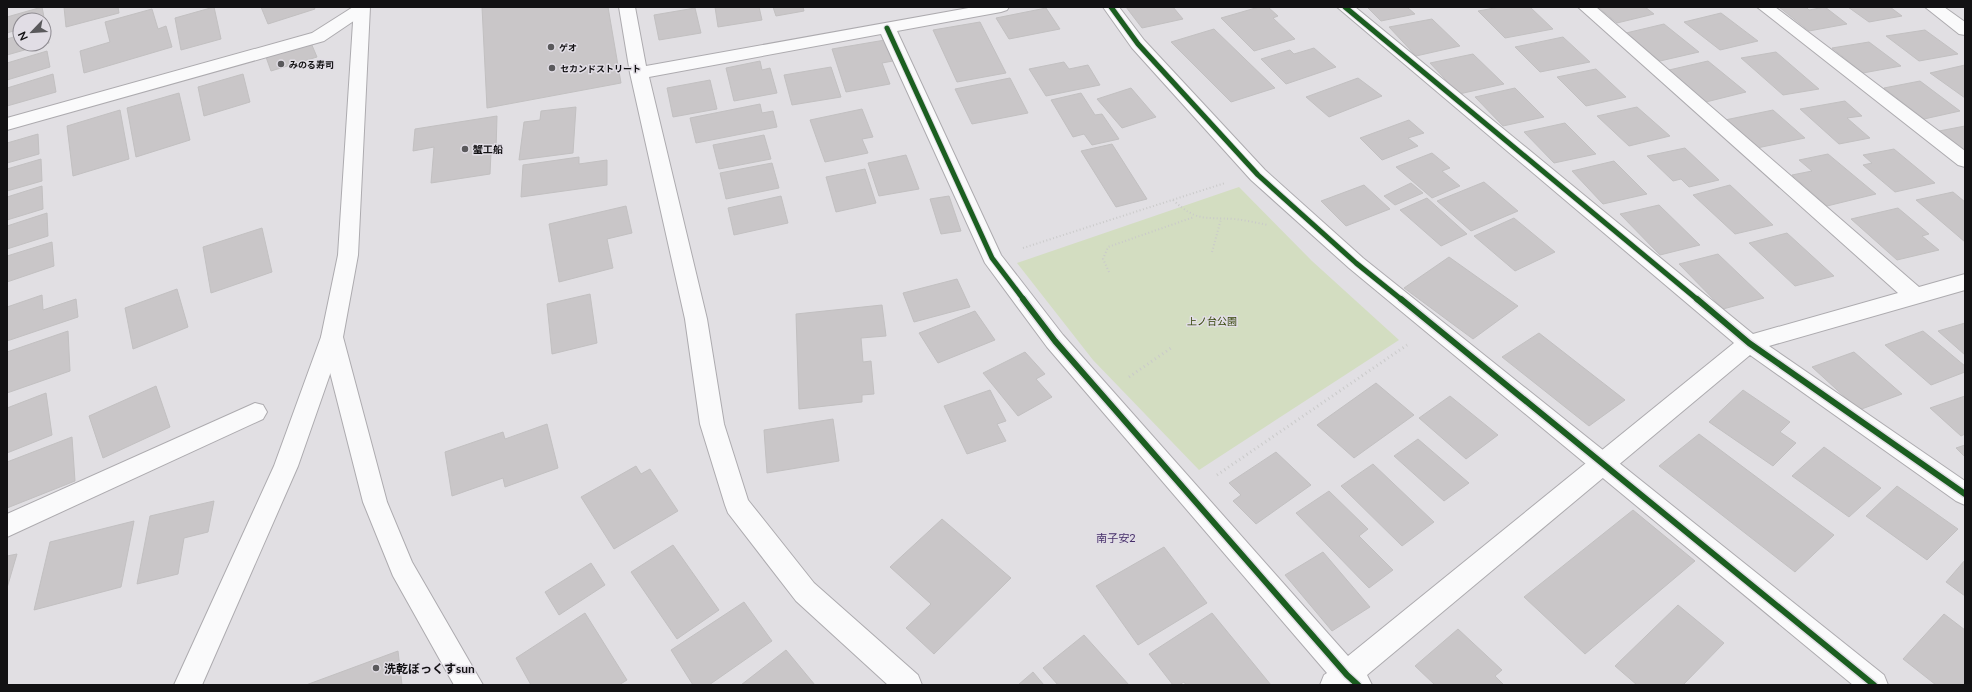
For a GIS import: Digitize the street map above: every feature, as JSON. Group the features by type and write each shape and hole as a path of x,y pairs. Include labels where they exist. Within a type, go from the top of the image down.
{"street":[{"path":"627,7 639,73 696,319 712,424 738,505 805,592 908,685"},
{"path":"639,73 1001,7"},
{"path":"1111,7 1138,44 1258,175 1356,263 1874,685"},
{"path":"1346,7 1749,343 1965,494"},
{"path":"1586,7 1915,296"},
{"path":"1765,7 1965,161"},
{"path":"1933,7 1965,30"},
{"path":"7,124 318,36 366,8"},
{"path":"188,685 237,579 286,466 332,337 348,254 366,8"},
{"path":"887,28 992,258 1055,341 1188,494 1346,682 1602,464 1749,343 1965,282"},
{"path":"332,337 375,502 402,568 469,685"},
{"path":"7,526 255,412"}],"path":[{"path":"992,258 1231,182"},
{"path":"1173,200 1184,210 1194,216 1249,221 1275,227"},
{"path":"1109,272 1103,259 1108,248 1194,216"},
{"path":"1212,252 1221,219"},
{"path":"1188,494 1411,342"},
{"path":"1141,369 1171,348"}],"green space":[{"name":"上ノ台公園","path":"1239,187 1312,261 1399,340 1199,470 1093,360 1017,263"}],"building":[{"path":"42,7 43,12 24,12"},
{"path":"64,7 118,7 119,13 66,27"},
{"path":"214,7 221,39 181,50 175,18"},
{"path":"261,7 314,7 315,9 268,24"},
{"name":"セカンドストリート","path":"482,7 608,7 621,83 487,108"},
{"path":"715,7 759,7 762,20 718,27"},
{"path":"773,7 803,7 804,11 776,16"},
{"path":"1126,7 1173,7 1183,19 1142,28"},
{"path":"1259,7 1268,7 1278,16 1273,18 1295,39 1254,51 1221,18"},
{"path":"1367,7 1407,7 1415,14 1381,21"},
{"path":"1500,7 1530,7 1553,29 1505,38 1478,11"},
{"path":"1598,7 1645,7 1654,14 1617,23"},
{"path":"1779,7 1806,7 1809,10 1825,7 1847,24 1809,31"},
{"path":"1848,7 1890,7 1902,16 1869,22"},
{"path":"695,8 701,33 659,40 654,15"},
{"path":"1046,8 1060,29 1009,39 996,18"},
{"path":"152,9 158,29 166,26 172,47 84,73 80,51 110,42 105,22"},
{"path":"1721,13 1758,41 1720,50 1684,22"},
{"path":"12,16 12,31 7,33 7,17"},
{"path":"1432,19 1460,46 1416,56 1389,27"},
{"path":"980,22 1006,73 957,82 933,30"},
{"path":"1664,24 1699,52 1660,61 1626,33"},
{"path":"1214,29 1275,88 1231,102 1171,42"},
{"path":"1925,30 1958,54 1919,61 1886,36"},
{"path":"12,37 12,52 18,52 7,55 7,39"},
{"path":"1563,37 1590,62 1540,72 1515,47"},
{"path":"885,40 893,61 882,63 890,84 846,92 832,49"},
{"path":"1869,42 1901,66 1863,73 1832,48"},
{"name":"みのる寿司","path":"311,43 317,57 271,71 266,57"},
{"path":"1314,48 1336,67 1286,84 1261,59 1290,50 1294,54"},
{"path":"47,52 50,67 7,80 7,63"},
{"path":"1776,52 1819,89 1783,95 1741,58"},
{"path":"1473,54 1504,84 1459,94 1430,63"},
{"path":"760,61 762,70 770,68 777,93 734,101 726,68"},
{"path":"1708,61 1746,92 1706,102 1669,70"},
{"path":"1064,62 1069,69 1088,65 1100,85 1046,96 1029,69"},
{"path":"1965,65 1965,98 1930,73"},
{"path":"831,67 841,97 792,105 784,75"},
{"path":"1596,69 1626,97 1586,106 1557,77"},
{"path":"53,74 56,92 7,106 7,88"},
{"path":"243,74 250,102 204,116 198,87"},
{"path":"1010,78 1028,113 972,124 955,89"},
{"path":"1358,78 1382,96 1329,117 1306,97"},
{"path":"710,80 717,109 673,117 667,88"},
{"path":"1920,81 1960,111 1924,119 1884,88"},
{"path":"1131,88 1156,117 1122,128 1097,99"},
{"path":"1515,88 1544,117 1503,126 1475,97"},
{"path":"179,93 190,140 136,157 127,108"},
{"path":"1081,93 1095,115 1102,114 1119,139 1092,145 1084,134 1073,137 1051,100"},
{"path":"1845,101 1862,116 1847,118 1870,138 1839,144 1800,109"},
{"path":"760,104 762,113 773,111 777,127 696,143 690,118"},
{"path":"576,107 573,153 519,160 524,122 540,120 541,111"},
{"path":"1637,107 1670,136 1629,146 1597,116"},
{"path":"862,109 873,137 862,139 868,153 825,162 810,120"},
{"path":"120,110 129,159 73,176 67,126"},
{"path":"1773,110 1805,138 1757,148 1725,120"},
{"name":"蟹工船","path":"497,116 496,151 491,152 490,174 431,183 434,147 413,151 415,129"},
{"path":"1409,120 1424,133 1408,138 1418,146 1382,160 1360,138"},
{"path":"1565,123 1596,154 1554,163 1524,132"},
{"path":"1965,126 1965,151 1939,131"},
{"path":"38,134 39,154 7,163 7,143"},
{"path":"764,135 771,159 719,169 713,145"},
{"path":"1112,144 1147,199 1116,207 1081,151"},
{"path":"1685,148 1719,180 1689,187 1681,179 1673,181 1647,156"},
{"path":"1894,149 1935,183 1895,192 1863,165 1872,163 1863,155"},
{"path":"1432,153 1450,168 1442,171 1460,186 1432,198 1396,167"},
{"path":"1828,154 1876,194 1827,206 1792,175 1812,171 1799,160"},
{"path":"906,155 919,189 879,196 868,163"},
{"path":"579,157 579,164 607,160 607,185 521,197 523,165"},
{"path":"41,159 42,181 7,191 7,169"},
{"path":"1614,161 1647,194 1603,204 1572,171"},
{"path":"772,163 779,188 726,199 720,173"},
{"path":"865,169 876,203 836,212 826,177"},
{"path":"1484,182 1518,211 1471,231 1437,201"},
{"path":"1411,183 1423,193 1395,205 1384,196"},
{"path":"1364,185 1390,209 1346,226 1321,201"},
{"path":"1730,185 1773,225 1735,234 1693,195"},
{"path":"42,186 43,209 7,220 7,197"},
{"path":"1953,192 1965,202 1965,242 1916,200"},
{"path":"781,196 788,223 734,235 728,208"},
{"path":"949,196 961,231 941,234 930,199"},
{"path":"1427,198 1467,234 1441,246 1400,210"},
{"path":"1659,205 1700,245 1660,255 1620,214"},
{"path":"626,206 632,233 607,239 613,268 559,282 549,224"},
{"path":"1898,208 1929,234 1922,236 1939,250 1897,260 1851,219"},
{"path":"47,213 48,236 7,249 7,226"},
{"path":"1514,218 1555,252 1515,271 1474,236"},
{"path":"262,228 272,272 211,293 203,247"},
{"path":"1787,233 1834,276 1795,286 1749,243"},
{"path":"52,242 54,266 7,282 7,256"},
{"path":"1718,254 1764,298 1723,309 1679,264"},
{"path":"1449,257 1518,306 1473,339 1404,288"},
{"path":"957,279 970,307 914,322 903,293"},
{"path":"177,289 188,327 133,349 125,308"},
{"path":"590,294 597,343 552,354 547,304"},
{"path":"42,295 43,310 76,299 78,317 7,341 7,307"},
{"path":"882,305 886,336 861,338 863,362 871,361 874,394 862,395 862,402 799,409 796,314"},
{"path":"975,311 995,340 938,363 919,333"},
{"path":"1965,323 1965,355 1938,331"},
{"path":"68,331 70,371 7,393 7,352"},
{"path":"1923,331 1965,366 1965,372 1931,385 1885,345"},
{"path":"1539,333 1625,400 1589,426 1502,357"},
{"path":"1025,352 1045,374 1036,379 1052,397 1018,416 983,373"},
{"path":"1854,352 1902,394 1859,410 1812,367"},
{"path":"1376,383 1414,415 1354,458 1317,425"},
{"path":"156,386 170,427 103,458 89,416"},
{"path":"990,390 1006,421 997,424 1006,441 967,454 944,406"},
{"path":"1743,390 1790,422 1780,432 1796,443 1773,466 1709,422"},
{"path":"46,393 52,435 7,453 7,408"},
{"path":"1450,396 1498,435 1466,459 1419,418"},
{"path":"1965,396 1965,434 1961,436 1930,408"},
{"path":"833,419 839,461 767,473 764,430"},
{"path":"547,424 558,468 505,487 503,478 452,496 445,452 503,432 505,439"},
{"path":"1699,434 1834,535 1795,572 1659,466"},
{"path":"72,437 75,481 7,508 7,462"},
{"path":"1418,439 1469,483 1444,501 1394,456"},
{"path":"1965,445 1965,457 1956,448"},
{"path":"1824,447 1881,488 1849,517 1792,476"},
{"path":"1276,452 1311,485 1256,524 1233,501 1241,495 1229,483"},
{"path":"1373,464 1434,522 1402,546 1341,486"},
{"path":"636,466 641,474 650,469 678,511 614,549 581,497"},
{"path":"1897,486 1958,529 1927,560 1866,516"},
{"path":"1329,491 1368,529 1359,536 1393,570 1369,588 1296,513"},
{"path":"214,501 208,532 184,538 178,574 137,584 150,516"},
{"path":"1633,510 1695,561 1585,654 1524,597"},
{"path":"942,519 1011,578 934,654 906,628 931,604 890,567"},
{"path":"134,521 121,587 34,610 50,542"},
{"path":"673,545 719,610 677,639 631,572"},
{"path":"1164,547 1207,603 1138,645 1096,586"},
{"path":"1323,552 1370,607 1332,631 1285,575"},
{"path":"17,554 7,588 7,556"},
{"path":"1965,560 1965,596 1946,582"},
{"path":"591,563 605,585 559,615 545,592"},
{"path":"744,602 772,641 709,685 693,685 671,650"},
{"path":"1678,605 1724,643 1683,685 1637,685 1615,666"},
{"path":"585,613 627,680 619,685 531,685 516,658"},
{"path":"1212,613 1271,685 1186,685 1184,682 1179,685 1173,685 1149,654"},
{"path":"1944,614 1965,630 1965,685 1936,685 1903,659"},
{"path":"1458,629 1502,670 1495,676 1504,685 1435,685 1415,666"},
{"path":"1084,635 1129,685 1058,685 1043,668"},
{"path":"786,650 815,685 741,685"},
{"name":"洗乾ぼっくすsun","path":"398,651 402,685 306,685"},
{"path":"1033,672 1044,685 1018,685"}],"cycle path":[{"path":"1111,7 1138,44 1258,175 1356,263 1874,685"},
{"path":"1345,7 1749,343 1965,494"},
{"path":"887,28 992,258 1055,341 1347,675 1358,685"}],"place":[{"name":"ゲオ","path":"551,47"},
{"name":"みのる寿司","path":"281,64"},
{"name":"セカンドストリート","path":"552,68"},
{"name":"蟹工船","path":"465,149"},
{"name":"洗乾ぼっくすsun","path":"376,668"}],"district":[{"name":"南子安2","path":"1116,537"}]}
